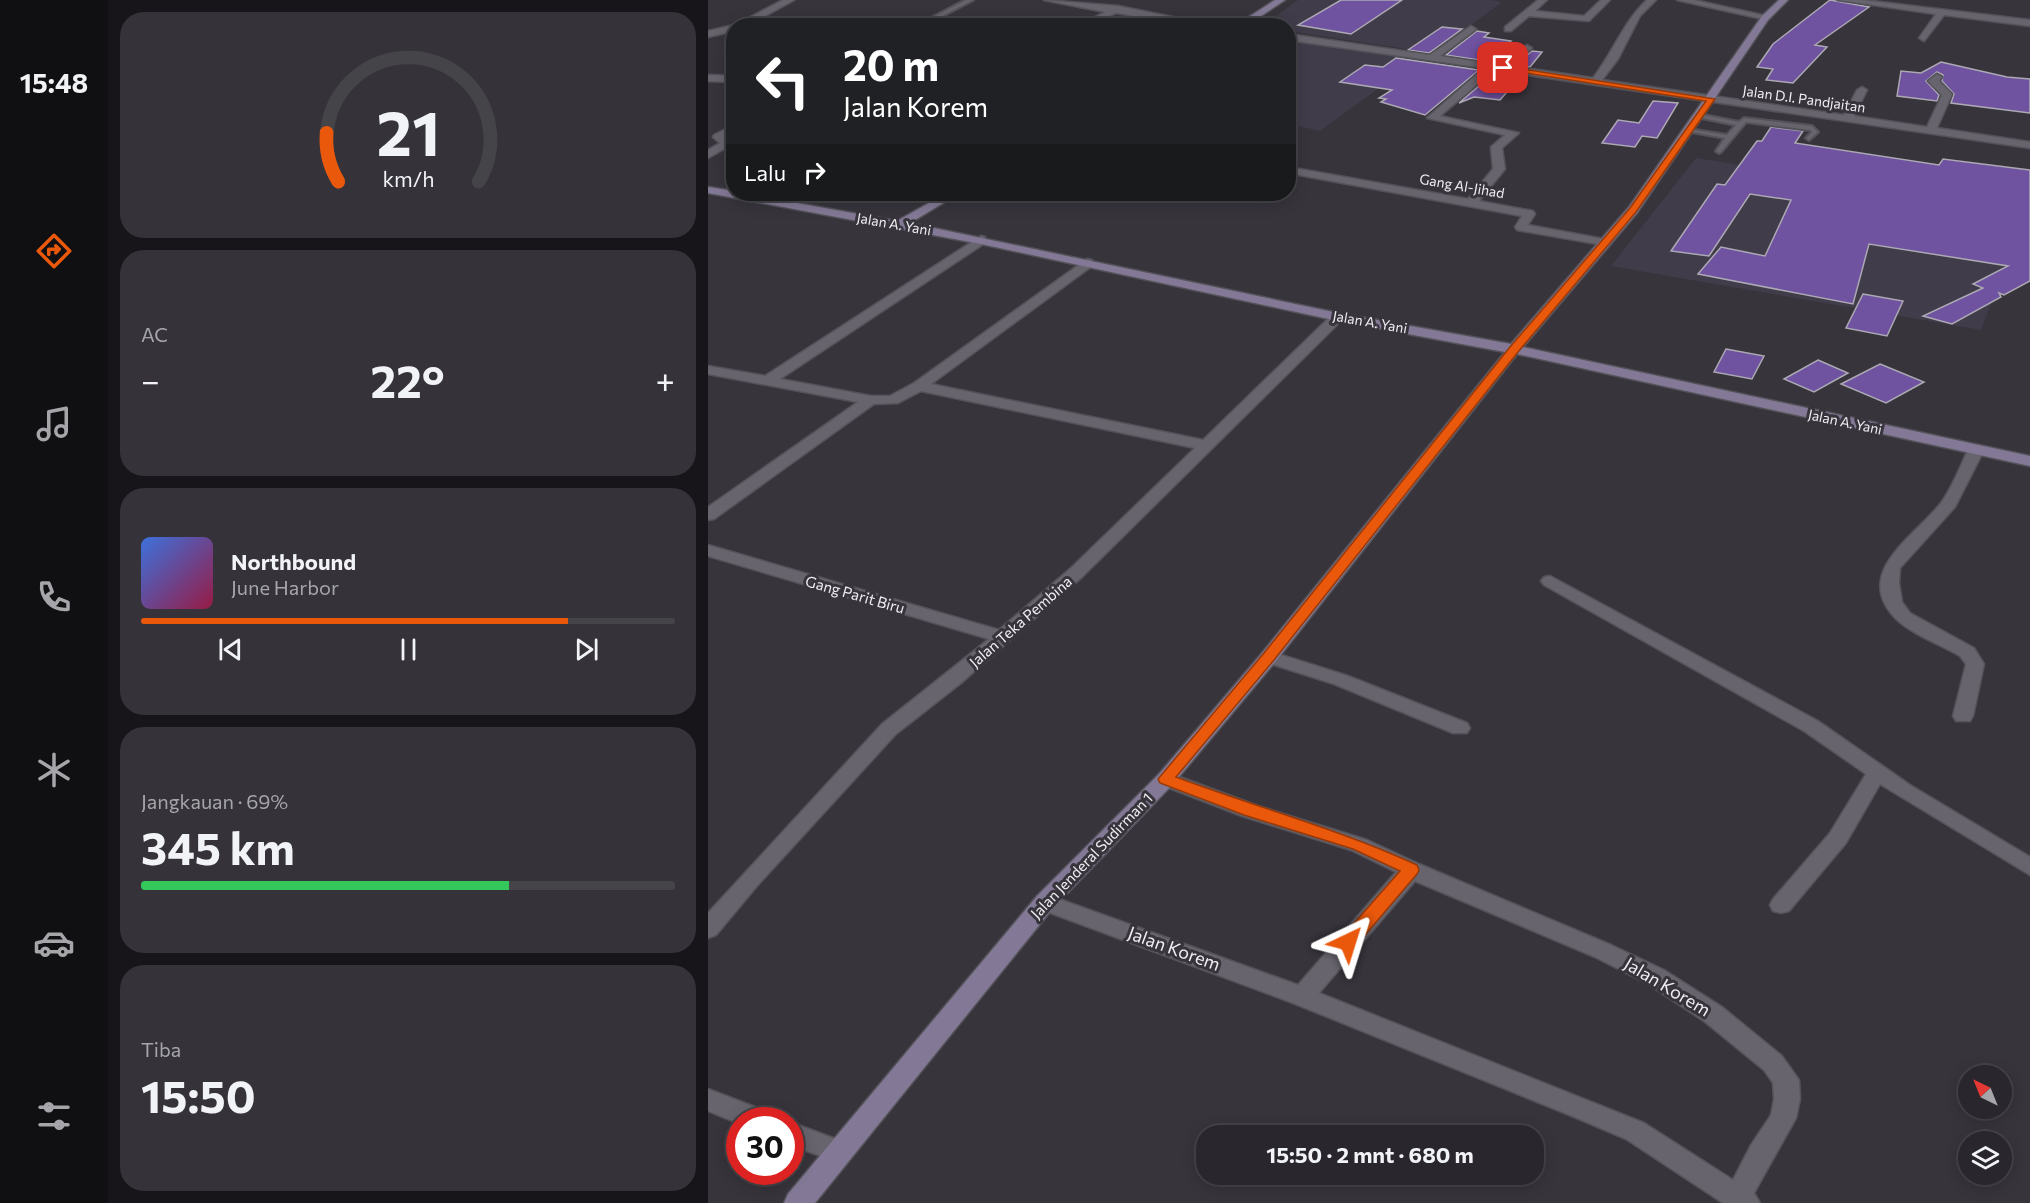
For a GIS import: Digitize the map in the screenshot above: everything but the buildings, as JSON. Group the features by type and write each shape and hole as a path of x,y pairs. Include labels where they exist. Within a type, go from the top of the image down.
{"street":[{"path":"755,18 790,0"},
{"path":"1048,0 1169,18"},
{"path":"1252,18 1281,0"},
{"path":"1508,29 1543,0"},
{"path":"1528,13 1586,19 1606,0"},
{"path":"1595,82 1618,50 1636,15 1652,0"},
{"path":"1681,0 1767,17"},
{"name":"Jalan Jenderal Sudirman 1","path":"798,1203 1045,902 1166,779 1269,657 1514,350 1633,210 1767,17 1784,0"},
{"path":"1842,0 2030,23"},
{"path":"1099,18 1119,9"},
{"path":"1924,38 1941,13"},
{"path":"1433,57 1471,29"},
{"path":"708,34 726,30"},
{"name":"Jalan D.I. Pandjaitan","path":"1296,38 2030,145"},
{"path":"1471,204 1499,169 1495,152 1497,147 1514,133 1432,118 1498,67 1527,48"},
{"path":"1931,131 1947,94 1934,81 1937,77"},
{"path":"708,78 726,79"},
{"path":"1847,119 1862,90"},
{"path":"726,132 718,137 726,142"},
{"path":"708,155 726,144"},
{"name":"Gang Al-Jihad","path":"1296,171 1528,214 1521,227 1605,243"},
{"name":"Jalan A. Yani","path":"708,190 726,193"},
{"name":"Jalan A. Yani","path":"771,201 981,240 1338,317 1514,350 2030,461"},
{"path":"899,225 941,201"},
{"path":"767,381 981,240"},
{"path":"708,370 871,400 893,400 919,386 1087,263"},
{"name":"Jalan Teka Pembina","path":"708,930 749,880 889,729 954,679 1076,573 1338,317"},
{"path":"919,386 1207,446"},
{"path":"708,515 871,400"},
{"path":"1963,716 1975,664 1967,652 1904,617 1893,603 1890,583 1891,567 1949,504 1976,450"},
{"name":"Gang Parit Biru","path":"708,550 833,590 1003,637"},
{"path":"1550,581 1812,726 1953,821 2030,867"},
{"path":"1269,657 1341,680 1460,728"},
{"path":"1781,904 1838,838 1878,771"},
{"name":"Jalan Korem","path":"1045,902 1302,996 1635,1131 1742,1200 1760,1153 1784,1118 1787,1099 1786,1080 1773,1063 1713,1014 1656,977 1603,951 1411,870 1359,845 1250,811 1166,779"},
{"path":"1302,996 1411,870"},
{"path":"708,1100 726,1107"},
{"path":"804,1138 840,1152"}],"lane":[{"path":"934,18 970,0"},
{"path":"1719,151 1744,120 1812,128 1815,132 1809,138"},
{"path":"1694,123 1739,124"},
{"path":"1694,123 1729,137"}],"shaded area":[{"path":"1298,0 1490,0 1502,2 1433,53 1296,32 1296,18 1273,18"},
{"path":"1296,41 1419,59 1320,131 1296,126"},
{"path":"1696,158 2022,208 2002,274 1981,330 1611,266"}],"route":[{"path":"1348,942 1411,870 1359,845 1250,811 1166,779 1269,657 1514,350 1633,210 1711,99 1503,68"}]}
